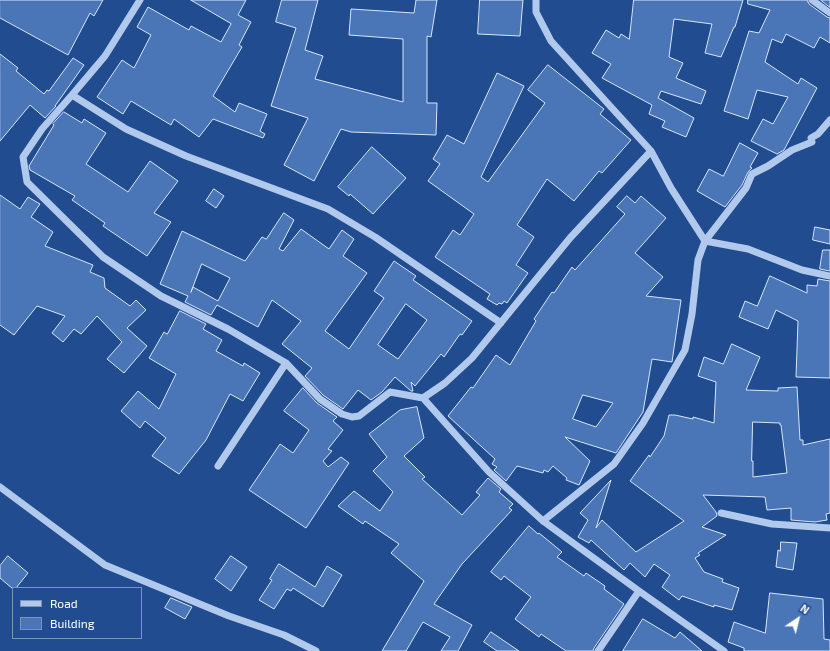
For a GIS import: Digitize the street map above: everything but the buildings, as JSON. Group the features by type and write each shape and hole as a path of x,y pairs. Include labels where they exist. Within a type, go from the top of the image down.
{"street":[{"path":"140,0 105,56 42,130 23,157 27,182 103,257 161,296 228,329 286,363 320,399 342,414 352,417 360,416 390,392 423,398 489,472 543,521 724,651"},
{"path":"536,0 536,12 551,41 651,151 671,188 705,241 748,249 802,270 830,276"},
{"path":"812,0 830,13"},
{"path":"72,95 126,129 173,150 328,210 375,237 501,324"},
{"path":"543,521 614,464 643,423 685,350 692,314 698,260 705,241 746,188 752,174 768,166 792,150 812,142 811,138 818,134 830,120"},
{"path":"423,398 445,383 472,358 570,238 651,151"},
{"path":"218,466 286,363"},
{"path":"0,487 105,565 229,616 284,635 316,651"},
{"path":"722,513 772,524 830,528"},
{"path":"598,651 639,591"}]}
